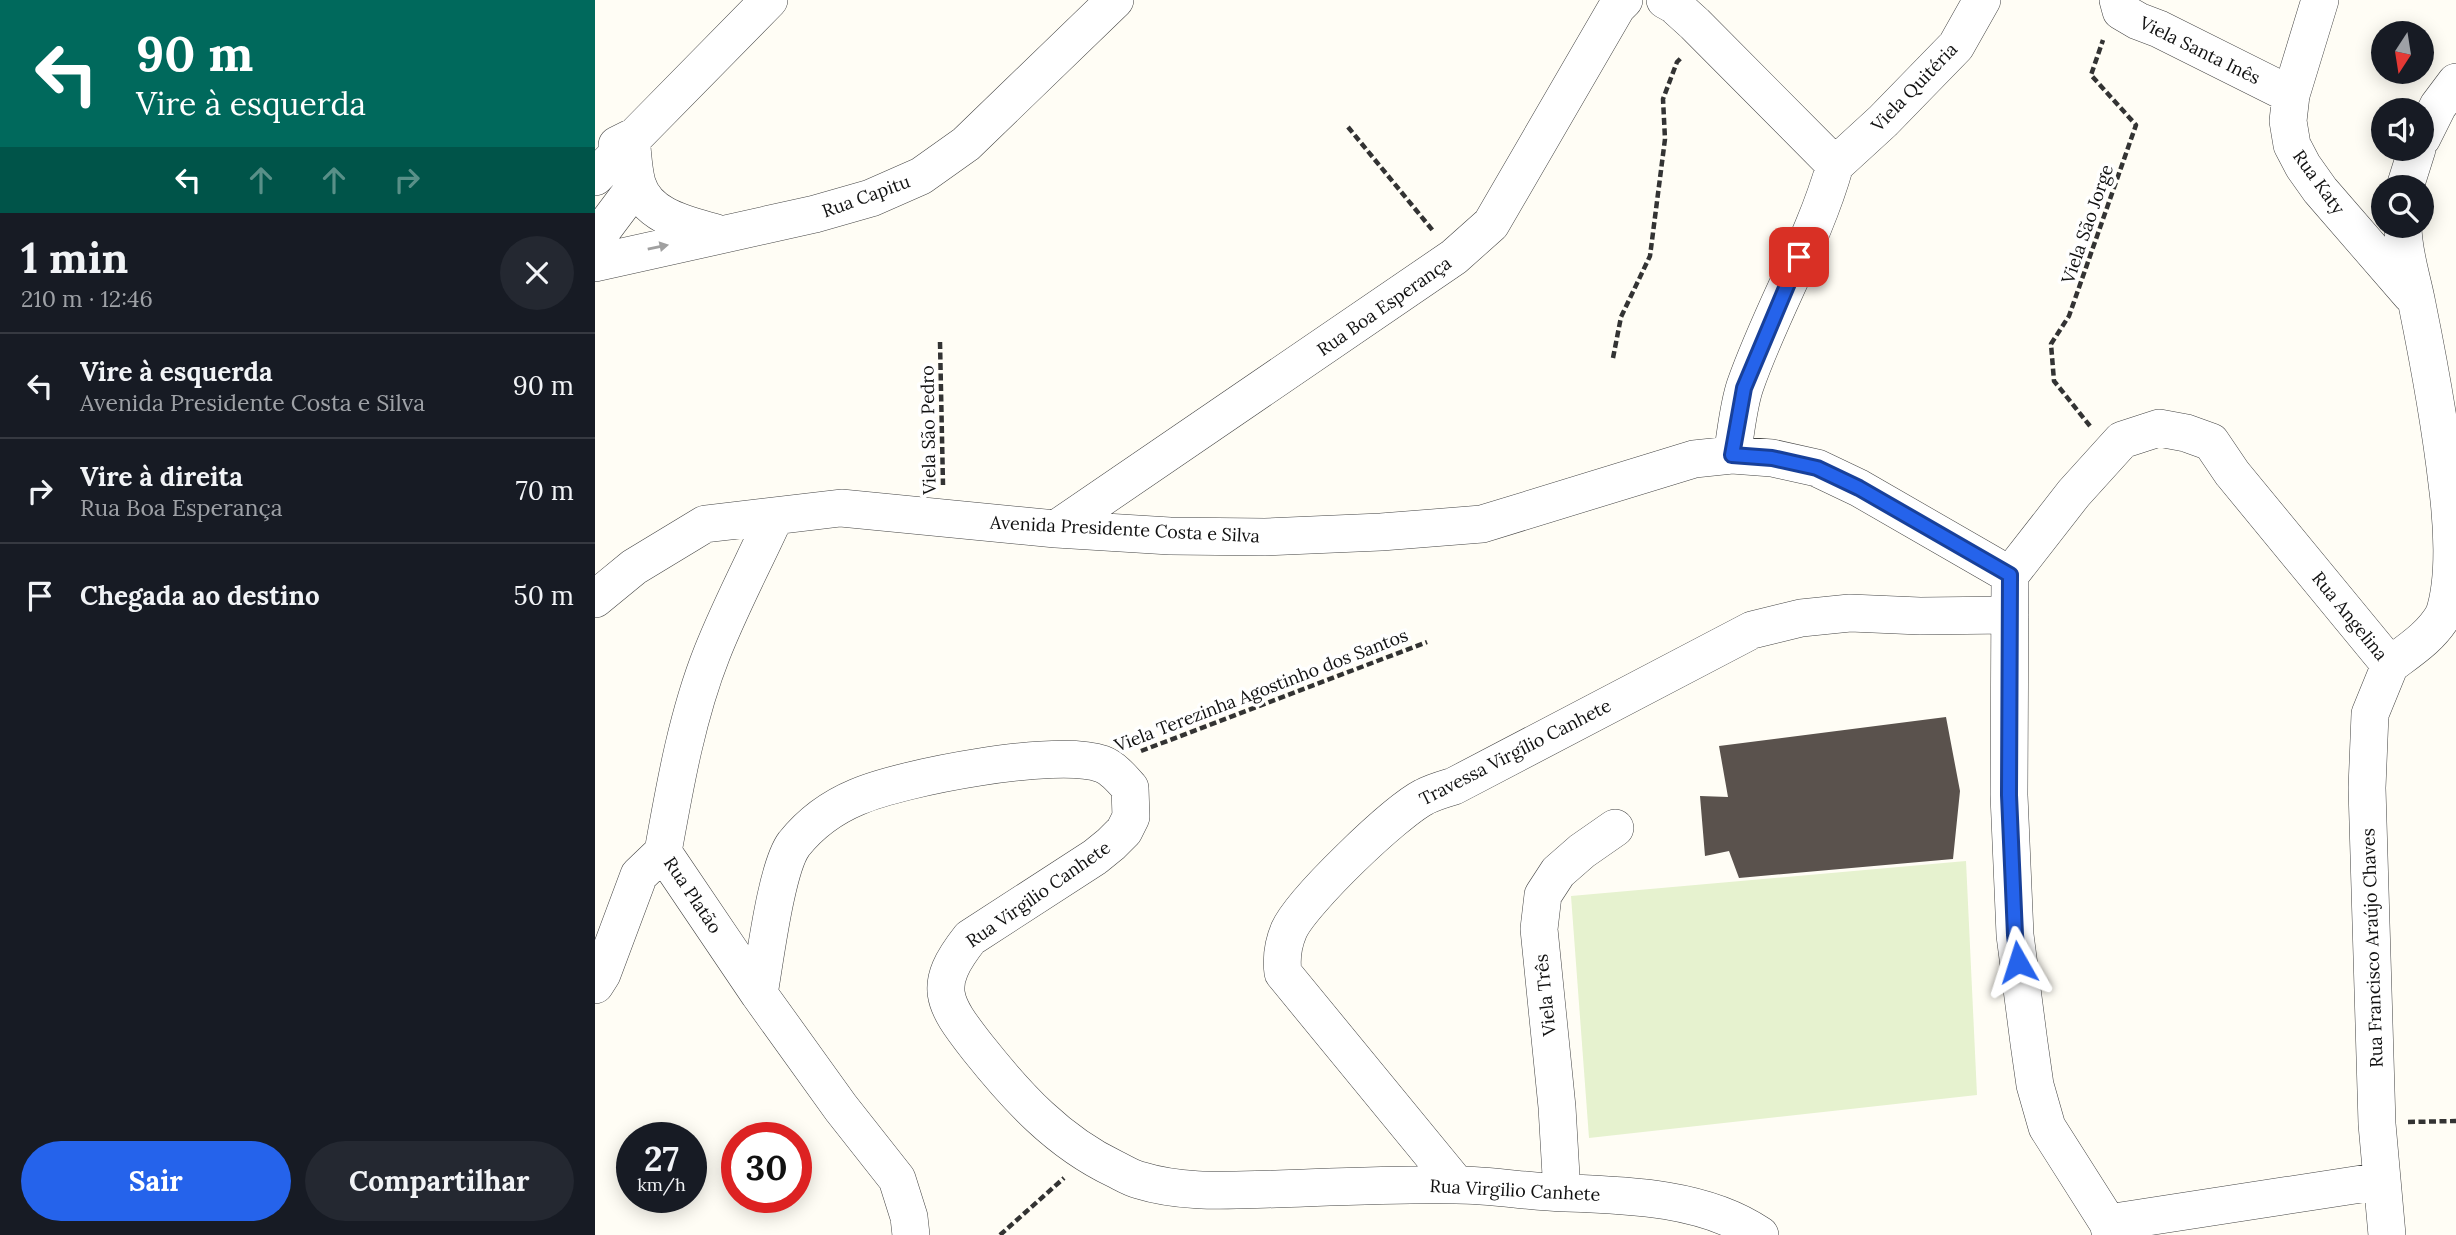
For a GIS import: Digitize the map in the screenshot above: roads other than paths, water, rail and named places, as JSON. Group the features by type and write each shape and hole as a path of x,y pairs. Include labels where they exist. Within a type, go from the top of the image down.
{"street":[{"path":"595,177 769,0"},
{"name":"Rua Capitu","path":"595,263 815,214 871,198 921,176 966,144 1115,0"},
{"name":"Rua Boa Esperança","path":"1056,529 1454,257 1491,224 1624,0"},
{"path":"1665,0 1705,34 1835,165 1825,201 1806,239 1744,388 1732,455"},
{"name":"Viela Quitéria","path":"1835,165 1883,121 1956,46 1982,0"},
{"name":"Rua Katy","path":"2320,0 2291,95 2288,121 2292,145 2320,190 2417,301"},
{"name":"Viela Santa Inês","path":"2117,1 2121,11 2138,21 2291,95"},
{"path":"2434,114 2456,82"},
{"path":"595,153 631,138"},
{"path":"631,138 637,184 644,198 662,214 721,234"},
{"path":"595,240 637,184"},
{"name":"Rua Angelina","path":"2010,575 2110,451 2122,440 2158,428 2186,433 2211,442 2232,472 2390,665 2421,642 2445,613 2452,584 2454,545 2441,434 2403,238"},
{"name":"Avenida Presidente Costa e Silva","path":"595,599 634,567 705,524 841,508 1056,529 1170,536 1265,537 1381,532 1482,524 1694,459 1732,455 1772,458 1817,468 1859,488 2010,575"},
{"name":"Rua Platão","path":"775,516 704,675 683,753 663,852 759,994 841,1108 897,1179 909,1217 911,1235"},
{"path":"2010,575 2009,795 2015,935 2035,1085 2047,1128 2110,1229 2381,1181"},
{"name":"Travessa Virgílio Canhete","path":"1457,1185 1283,973 1284,944 1296,918 1332,878 1402,811 1424,797 1454,786 1752,629 1801,618 1850,613 2010,615"},
{"name":"Rua Francisco Araújo Chaves","path":"2387,1235 2377,1124 2368,741 2370,714 2390,665"},
{"name":"Rua Virgilio Canhete","path":"759,994 779,884 792,847 820,818 855,797 889,785 960,771 1057,759 1081,759 1105,765 1130,789 1131,817 1124,831 1095,858 970,938 955,956 946,973 944,993 953,1013 1012,1089 1049,1128 1089,1157 1138,1180 1197,1191 1457,1185 1618,1195 1679,1203 1744,1224 1760,1235"},
{"name":"Viela Três","path":"1562,1193 1538,929 1543,895 1558,872 1615,828"},
{"path":"595,985 602,974 639,875 663,852"}]}
